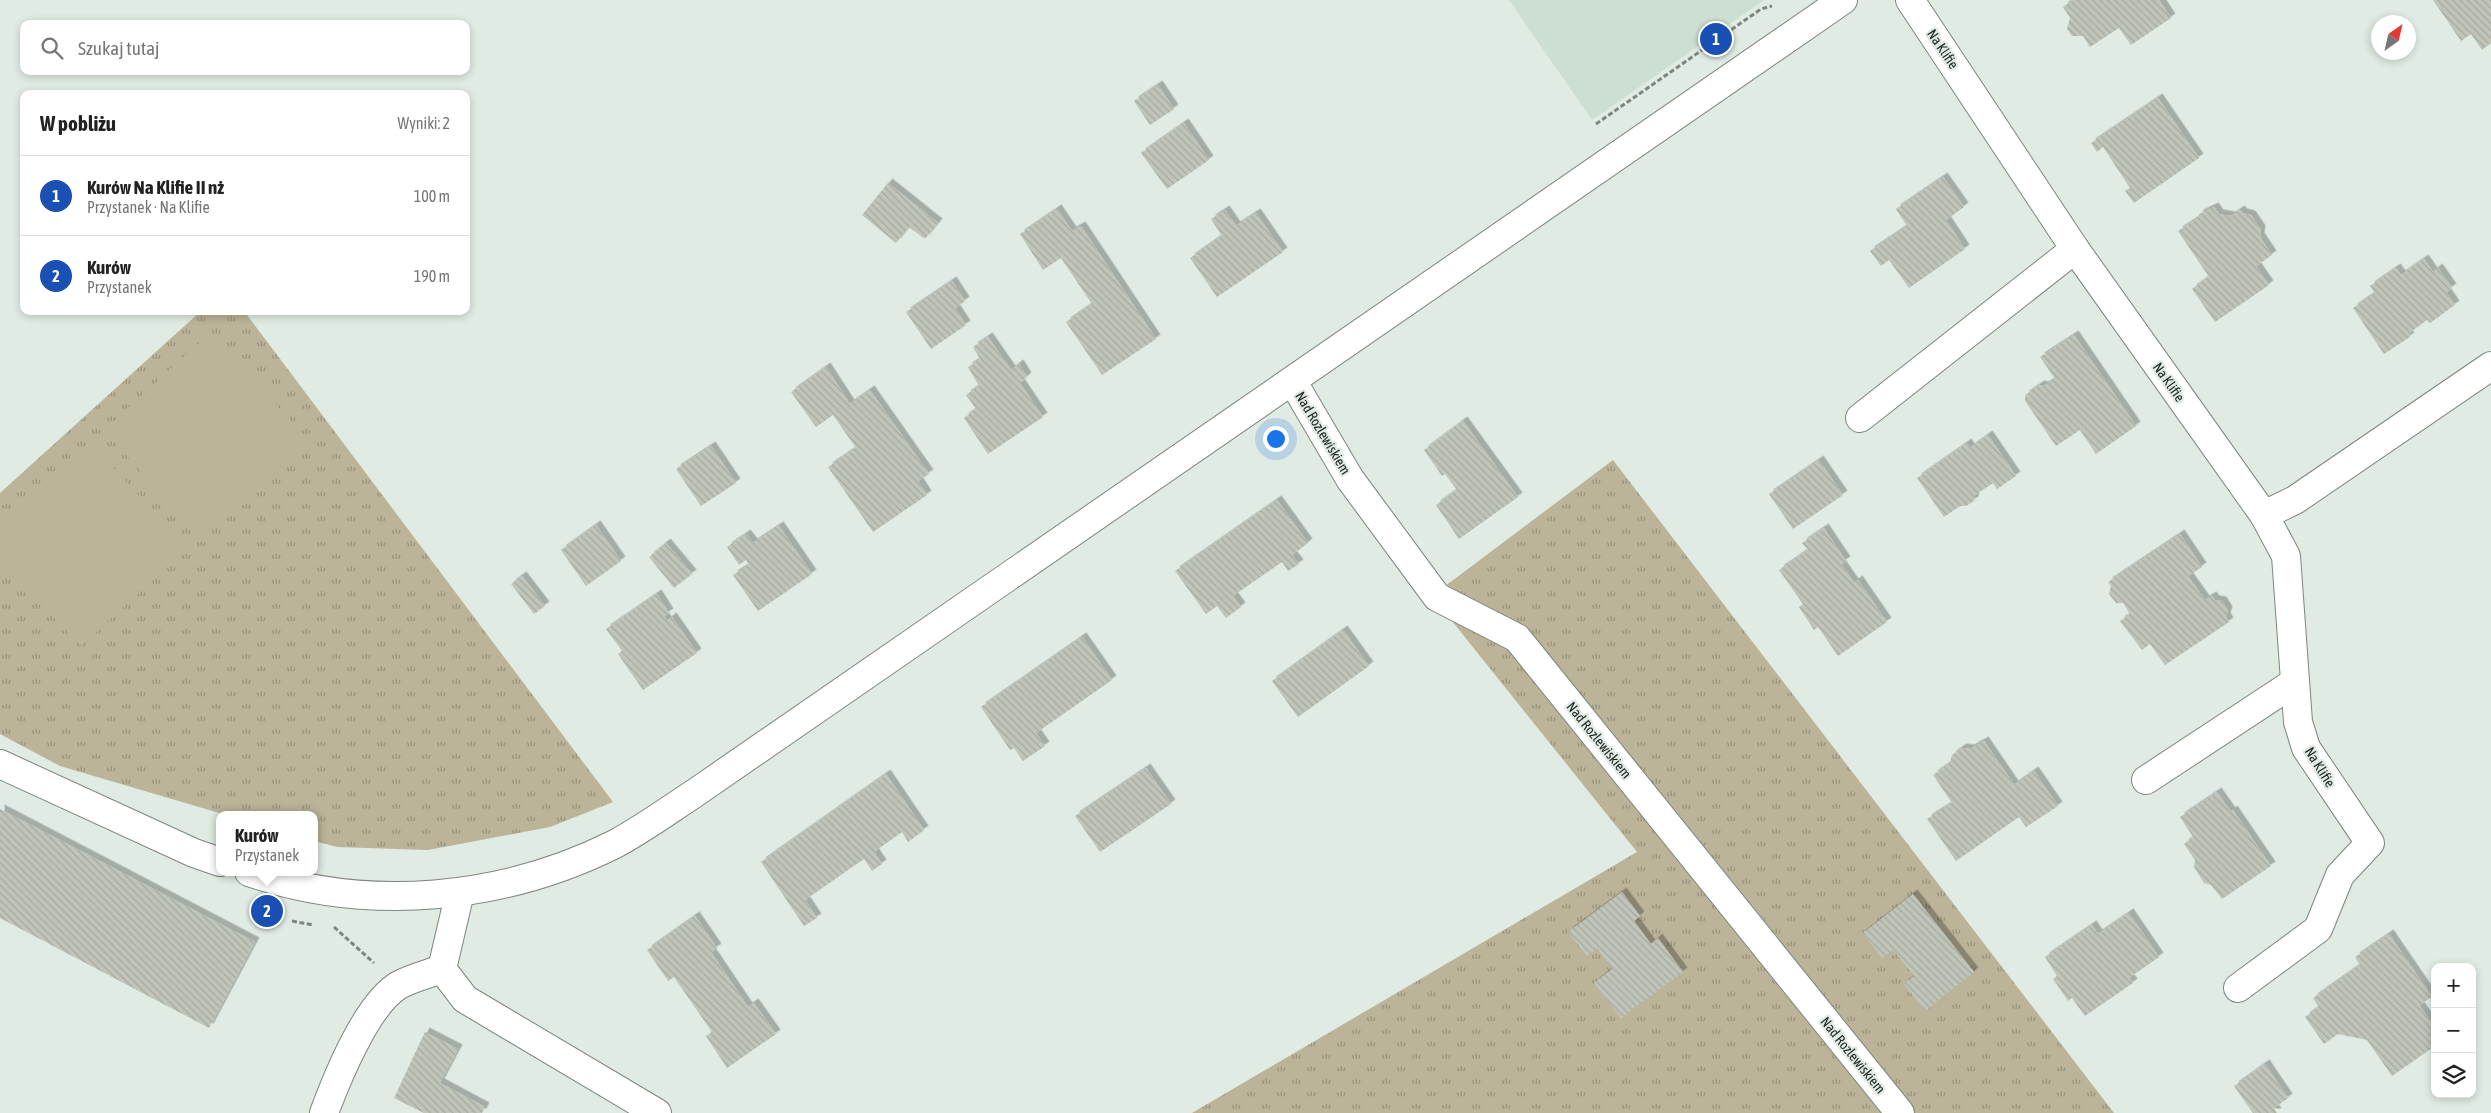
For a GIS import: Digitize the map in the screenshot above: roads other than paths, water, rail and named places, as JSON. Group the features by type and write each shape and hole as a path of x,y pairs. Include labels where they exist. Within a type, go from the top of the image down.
{"street":[{"path":"266,876 323,889 365,895 393,897 460,892 510,884 539,876 592,855 650,823 1293,382 1843,0"},
{"name":"Na Klifie","path":"1910,0 2075,249 2264,515 2286,556 2298,722 2306,748 2370,843 2340,875 2318,929 2238,988"},
{"path":"1860,418 2075,249"},
{"path":"2264,515 2295,500 2491,366"},
{"name":"Nad Rozlewiskiem","path":"1293,382 1350,479 1437,597 1516,638 1900,1113"},
{"path":"2146,780 2295,682"},
{"path":"0,764 216,860"},
{"path":"442,969 460,892"},
{"path":"324,1113 337,1078 375,1007 398,986 442,969"},
{"path":"442,969 465,999 657,1113"}],"place":[{"name":"Kurów Na Klifie II nż","path":"1716,39"},
{"name":"Kurów","path":"267,911"}]}
